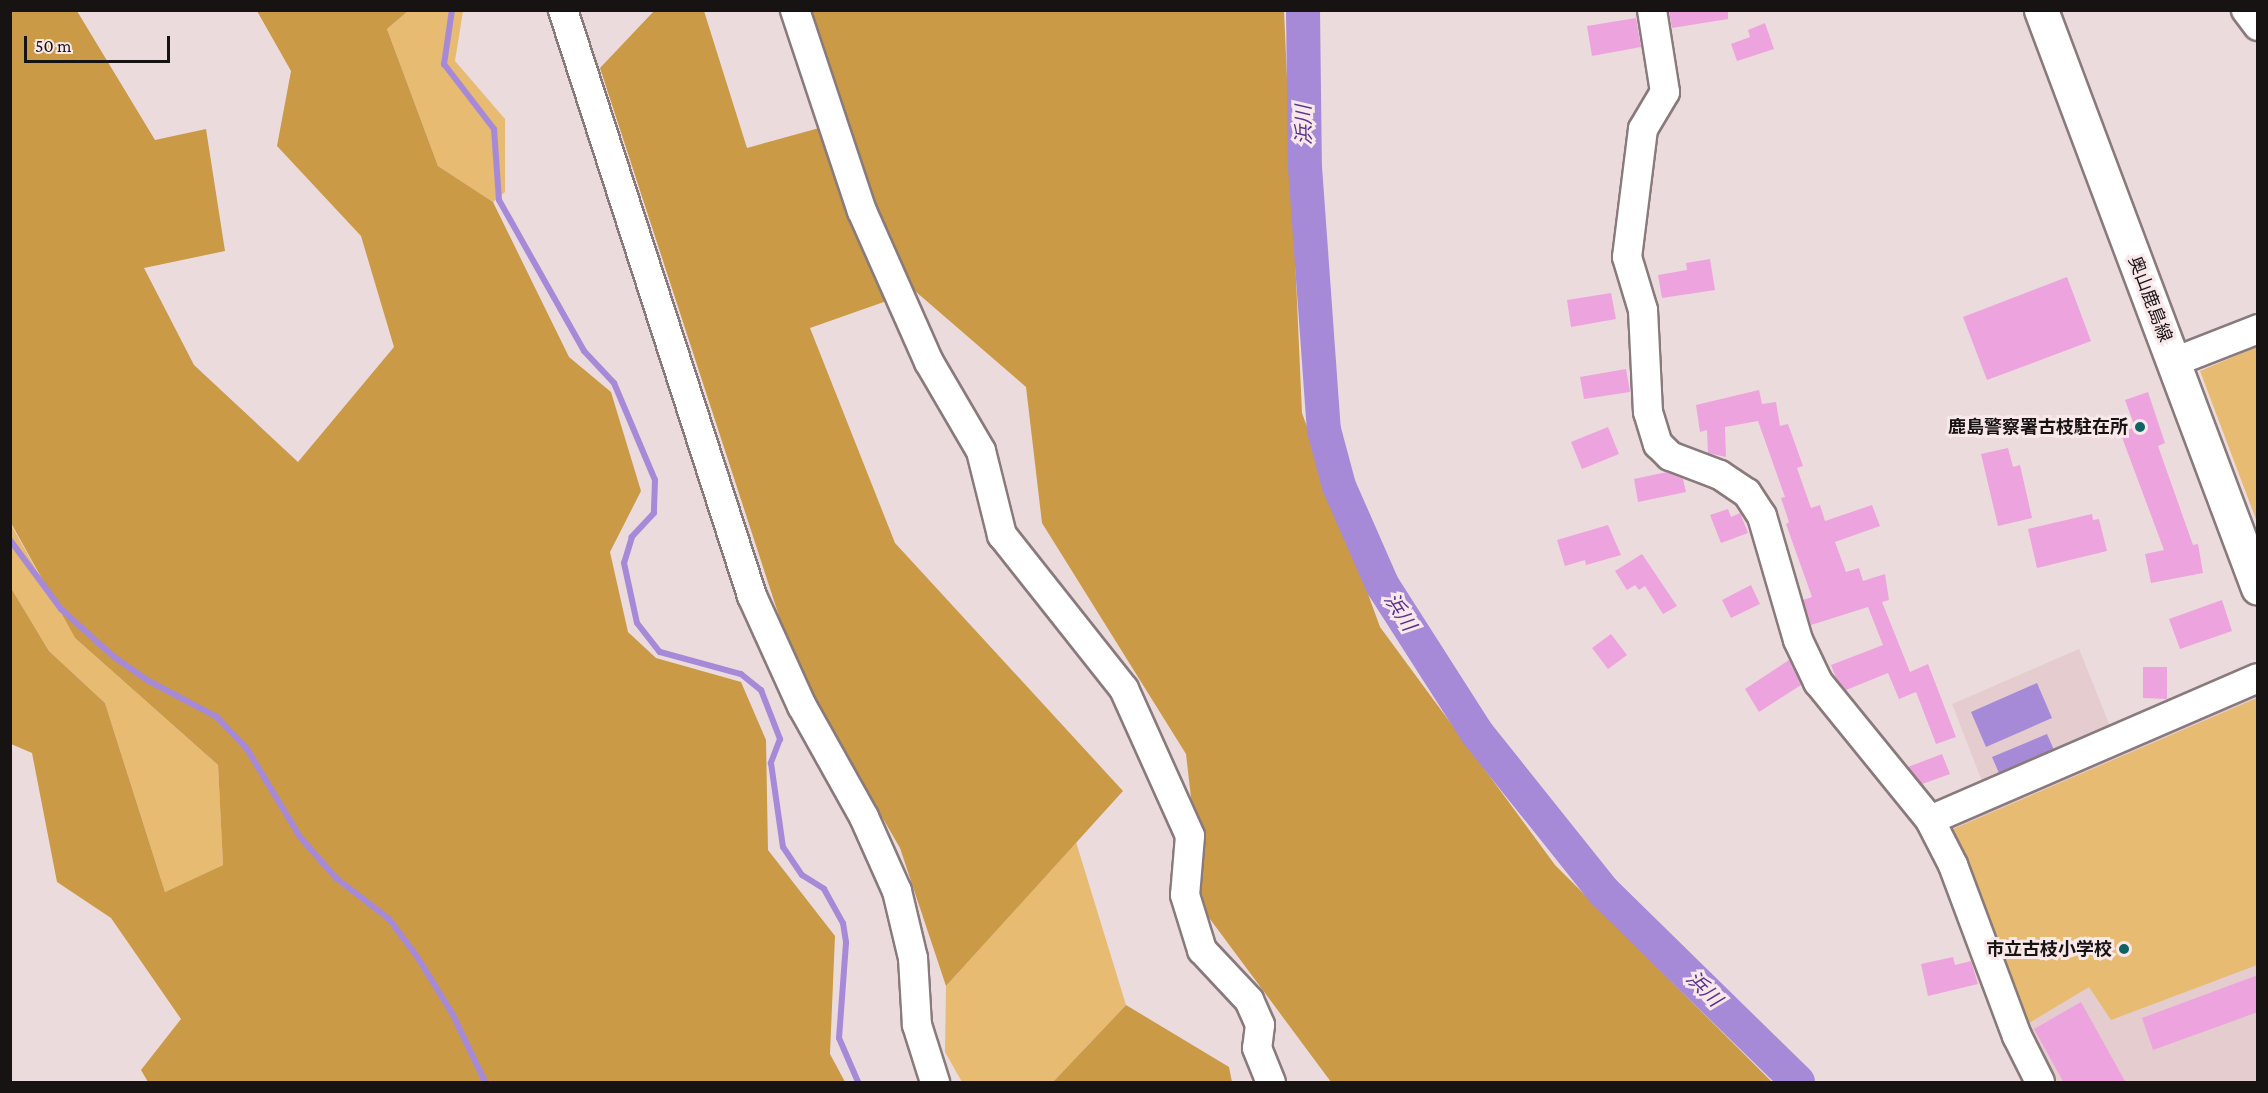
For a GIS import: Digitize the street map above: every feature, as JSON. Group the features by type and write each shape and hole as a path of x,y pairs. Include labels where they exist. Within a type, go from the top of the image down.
{"main road":[{"name":"奥山鹿島線","path":"2041,10 2258,588"}],"street":[{"path":"563,10 752,596 802,706 864,817 897,891 914,958 917,1025 935,1083"},
{"path":"795,10 862,211 929,362 981,451 1002,535 1124,689 1190,836 1185,895 1202,950 1249,1000 1260,1025 1257,1048 1271,1083"},
{"path":"1652,10 1665,92 1644,129 1628,257 1643,310 1648,412 1658,444 1670,456 1720,475 1747,493 1762,516 1798,640 1818,682 1930,820 1953,865 2017,1036 2040,1083"},
{"path":"2246,10 2258,26"},
{"path":"2174,362 2258,329"},
{"path":"1930,820 2258,678"}],"shaded area":[{"path":"11,10 77,11 155,140 206,129 225,251 144,268 194,365 298,462 394,347 361,236 277,146 291,71 257,11 408,11 387,29 438,166 493,202 569,357 611,392 641,491 610,552 628,632 656,658 741,682 766,740 768,850 835,936 830,1054 845,1082 148,1082 141,1070 181,1019 111,918 57,882 32,753 11,744 11,588 49,651 105,703 165,892 223,865 218,765 75,638 11,523"},
{"path":"408,11 463,11 455,61 505,119 505,192 493,202 438,166 387,29"},
{"path":"654,11 704,11 747,148 841,122 808,11 1284,11 1302,413 1380,627 1555,865 1772,1082 1331,1082 1204,911 1186,754 1042,523 1026,387 915,291 810,328 895,543 1123,791 946,986 900,848 796,668 600,68"},
{"path":"2257,347 2257,522 2200,371"},
{"path":"10,523 75,638 218,765 223,865 165,892 105,703 49,651 11,588"},
{"name":"市立古枝小学校","path":"2079,649 2118,746 2257,688 2257,1082 2048,1082 1944,825 1990,802 1952,704"},
{"path":"2037,683 2052,718 1986,747 1971,712"},
{"name":"市立古枝小学校","path":"2257,698 2257,965 2111,1020 2089,987 2024,1026 1951,830"},
{"path":"2047,734 2054,750 1999,773 1992,757"},
{"path":"1076,842 1126,1005 1053,1082 962,1082 945,1052 946,986"},
{"path":"1126,1005 1229,1067 1232,1082 1053,1082"}],"building":[{"path":"1669,10 1728,10 1728,19 1672,28"},
{"path":"1636,18 1641,47 1592,56 1587,26"},
{"path":"1765,23 1774,49 1737,61 1731,44 1750,37 1748,30"},
{"path":"1710,259 1715,290 1662,298 1658,275 1687,270 1686,263"},
{"path":"2067,277 2091,341 1987,380 1963,317"},
{"path":"1611,293 1616,319 1571,327 1567,300"},
{"path":"1626,369 1630,392 1584,399 1580,377"},
{"path":"1759,390 1762,404 1776,402 1780,426 1788,424 1803,466 1797,468 1811,508 1820,505 1825,521 1872,505 1880,526 1835,542 1846,572 1859,568 1863,581 1885,574 1889,600 1882,602 1910,672 1928,664 1956,737 1936,744 1916,692 1899,699 1888,673 1846,690 1836,678 1831,665 1883,645 1868,607 1811,625 1803,600 1812,597 1786,524 1789,522 1781,498 1785,497 1758,421 1725,427 1726,457 1708,453 1707,430 1700,432 1696,405"},
{"path":"2148,392 2165,443 2158,446 2193,545 2198,544 2203,573 2151,583 2145,554 2164,550 2120,432 2135,427 2125,400"},
{"path":"1608,427 1619,454 1582,469 1571,442"},
{"path":"2008,448 2013,467 2020,465 2032,518 1998,526 1981,454"},
{"path":"1667,472 1683,479 1686,492 1638,502 1634,479"},
{"path":"1728,509 1731,517 1740,513 1748,533 1721,543 1710,515"},
{"path":"2092,514 2093,520 2099,519 2107,551 2037,568 2028,529"},
{"path":"1608,525 1621,555 1586,565 1585,560 1565,566 1557,540"},
{"path":"1642,554 1677,606 1663,614 1645,586 1639,590 1635,585 1627,590 1615,571"},
{"path":"1751,585 1760,604 1731,618 1722,600"},
{"path":"2222,600 2232,631 2180,649 2169,619"},
{"path":"1611,634 1627,655 1608,669 1592,648"},
{"path":"1789,660 1801,685 1759,712 1745,689"},
{"path":"2143,667 2167,667 2167,699 2143,698"},
{"path":"1942,754 1950,774 1922,784 1908,767"},
{"path":"1953,957 1955,965 1971,961 1978,984 1928,996 1921,964"},
{"path":"2258,975 2258,1012 2153,1050 2142,1018"},
{"path":"2081,1002 2126,1083 2064,1083 2034,1029"}],"waterway":[{"path":"452,10 444,64 494,129 499,200 584,351 614,383 655,480 654,513 632,537 624,563 637,623 660,652 741,674 761,690 780,739 771,763 783,847 802,875 824,889 843,923 846,943 839,1038 858,1082"},
{"name":"浜川","path":"1303,10 1305,167 1324,430 1339,486 1383,586 1477,733 1603,891 1798,1082"},
{"path":"10,540 61,609 113,656 147,680 217,717 247,749 300,837 336,878 389,919 416,955 452,1013 485,1082"}],"place":[{"name":"鹿島警察署古枝駐在所","path":"2140,427"},
{"name":"市立古枝小学校","path":"2124,949"}]}
